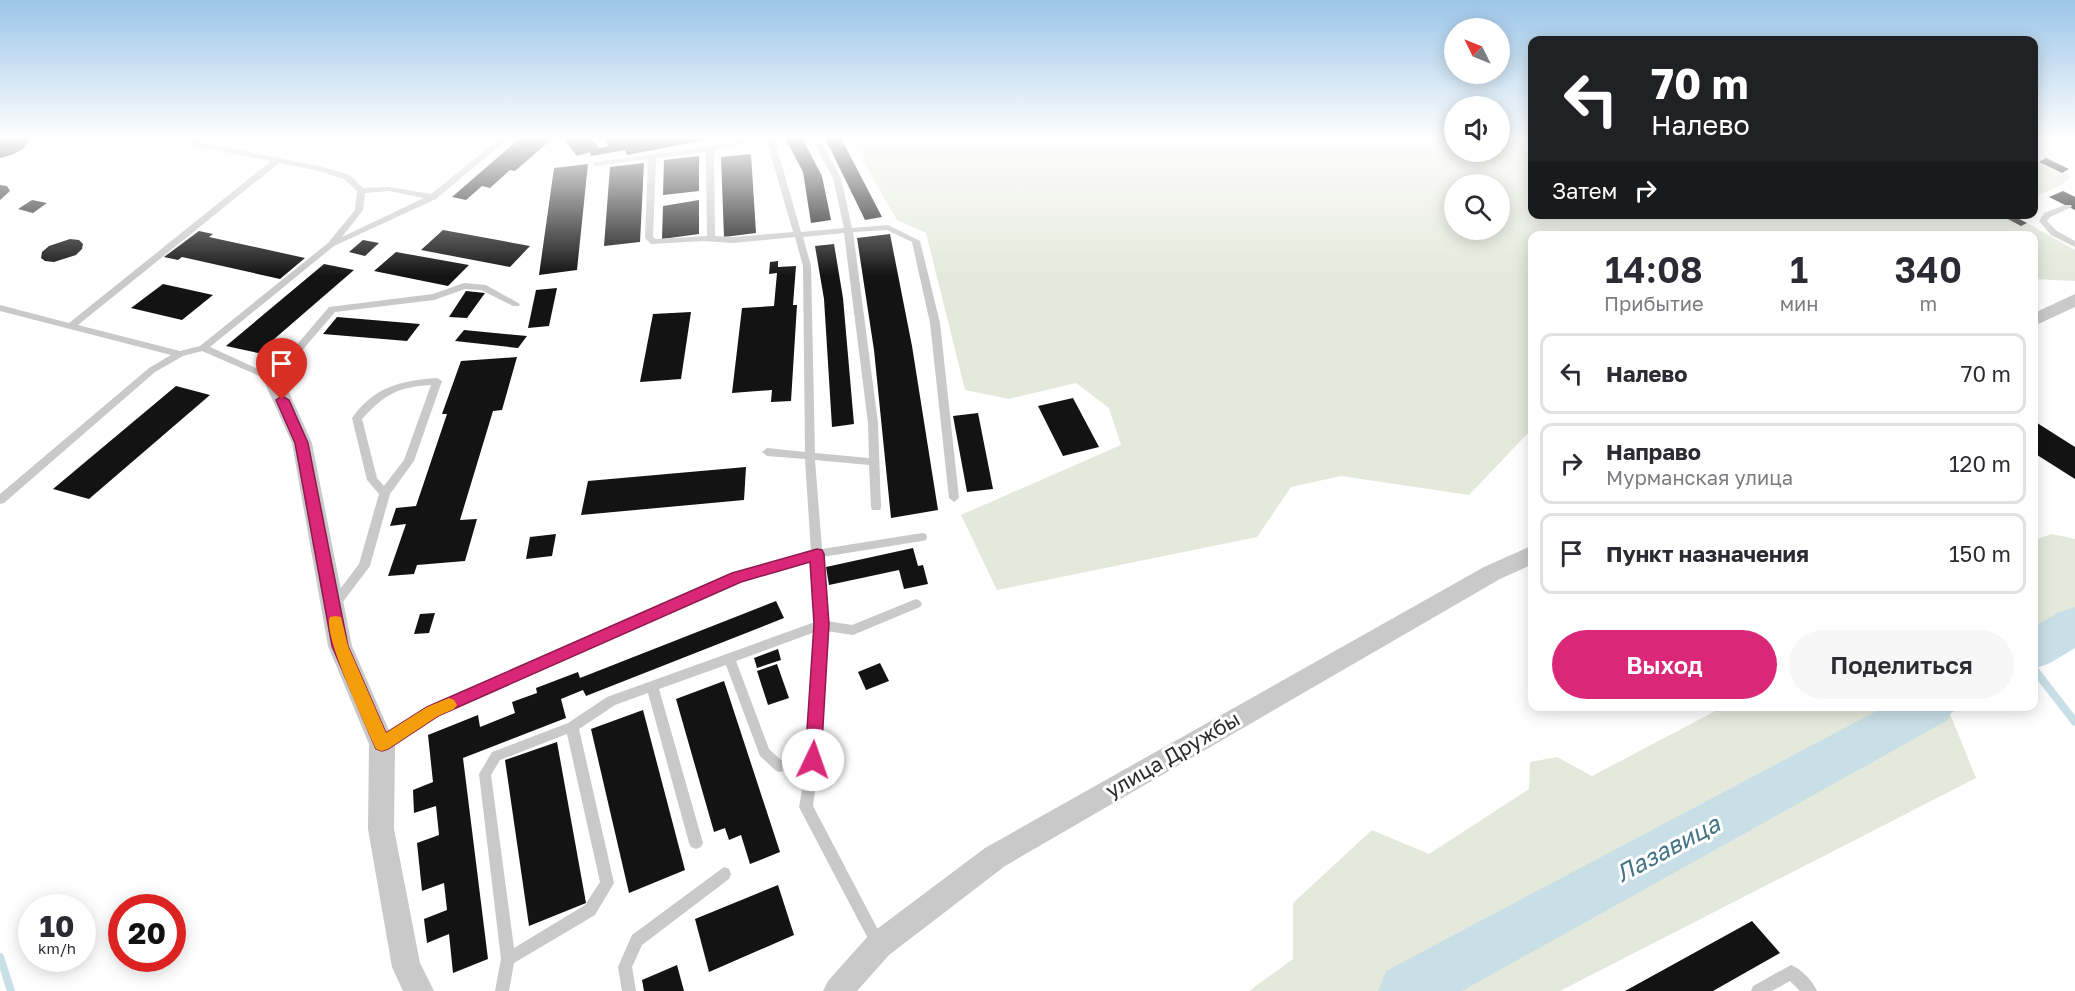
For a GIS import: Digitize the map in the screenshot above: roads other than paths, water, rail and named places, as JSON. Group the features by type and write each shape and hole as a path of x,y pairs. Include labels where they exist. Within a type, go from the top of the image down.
{"street":[{"path":"2038,318 2075,300"},
{"path":"273,379 302,443 340,646 382,744 381,829 406,967 419,991"},
{"name":"улица Дружбы","path":"838,991 879,945 995,857 1492,573 1528,556"}],"lane":[{"path":"71,326 248,184"},
{"path":"354,184 361,191 389,189 433,197"},
{"path":"331,245 433,197 448,184"},
{"path":"651,184 649,238 654,242 734,240 888,227 916,241 935,323 954,498"},
{"path":"710,184 711,239"},
{"path":"783,184 807,266 810,456 821,624 813,760 806,807 879,945"},
{"path":"838,184 848,229 873,423 876,507"},
{"path":"0,500 152,370 180,354 203,348 331,245 359,210 361,191"},
{"path":"2068,207 2047,215 2043,221 2054,233 2075,244"},
{"path":"203,348 273,379 332,309 434,297 464,286 483,287 516,304"},
{"path":"0,308 180,354"},
{"path":"333,606 364,566 385,493 409,461 437,381 402,383 376,397 357,418 372,480 385,493"},
{"path":"767,452 874,462"},
{"path":"382,744 433,712 738,577 817,554 922,537"},
{"path":"501,991 508,959 485,774 496,756 572,727 611,701 821,624 853,630 916,604"},
{"path":"729,658 764,752 779,766 813,760"},
{"path":"652,686 696,843"},
{"path":"508,959 590,910 607,883 572,727"},
{"path":"629,991 625,967 637,940 724,874"},
{"path":"1758,991 1791,972 1810,991"}],"waterway":[{"name":"Лазавица","path":"2038,648 2075,625"},
{"path":"2038,674 2075,722"},
{"name":"Лазавица","path":"1406,991 1922,711"},
{"path":"0,957 11,991"}]}
